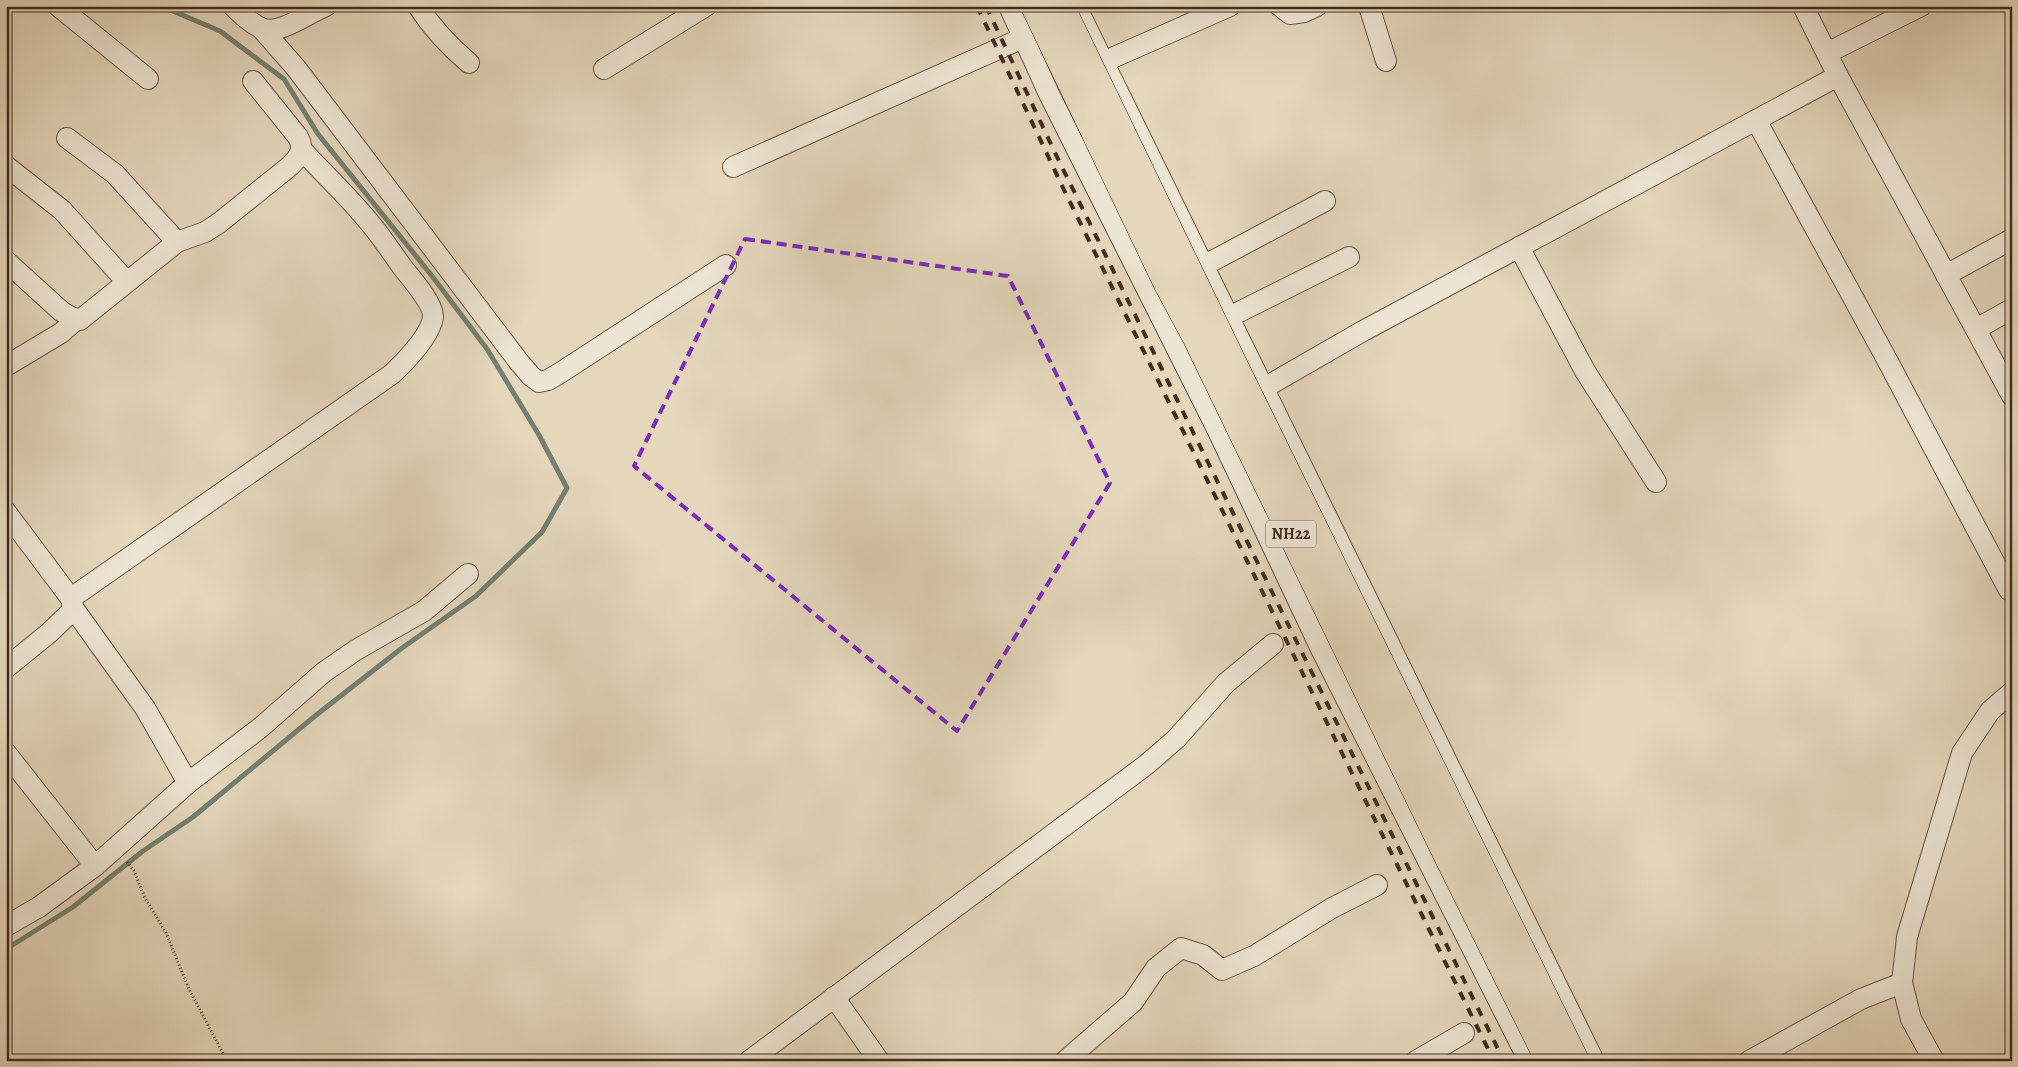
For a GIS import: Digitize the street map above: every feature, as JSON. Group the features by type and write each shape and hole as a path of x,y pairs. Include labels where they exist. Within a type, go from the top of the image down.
{"highway":[{"name":"NH22","path":"1035,6 1168,284 1197,338 1550,1061"},
{"name":"NH22","path":"1060,6 1232,362 1586,1057"}],"street":[{"path":"58,6 148,79"},
{"path":"233,6 261,28 291,62 372,166 519,362 539,382 548,380 560,373 726,266"},
{"path":"261,28 268,30 277,29 326,6"},
{"path":"418,6 437,33 469,63"},
{"path":"604,69 706,6"},
{"path":"1008,6 1049,94 1217,429 1324,655 1529,1061"},
{"path":"1076,6 1264,388 1586,1057 1566,1061"},
{"path":"1103,62 1230,6"},
{"path":"1285,16 1304,12 1317,6"},
{"path":"1369,6 1386,61"},
{"path":"1803,6 1838,76 2012,396"},
{"path":"1827,53 1921,6"},
{"path":"733,167 1023,38"},
{"path":"1264,388 1363,331 1838,76"},
{"path":"6,668 49,633 73,604 83,588 392,374 413,352 430,326 432,311 413,281 369,222 302,150 298,137 253,81"},
{"path":"1756,120 1885,356 2009,590"},
{"path":"67,138 115,174 177,242"},
{"path":"6,366 61,333 76,320 85,318 126,281 177,242 205,232 219,223 290,166 302,150"},
{"path":"6,166 62,210 126,281"},
{"path":"1203,266 1325,201"},
{"path":"1946,275 2012,239"},
{"path":"1518,247 1585,371 1656,482"},
{"path":"1175,345 1348,257"},
{"path":"6,262 48,300 76,320"},
{"path":"1976,329 2012,309"},
{"path":"6,512 73,604 150,716 188,783"},
{"path":"6,926 45,903 96,866 188,783 260,728 324,672 356,650 424,611 468,574"},
{"path":"749,1061 1146,765 1176,739 1226,682 1272,644"},
{"path":"1934,1061 1911,1019 1902,983 1907,937 1962,753 1990,711 2012,692"},
{"path":"6,753 96,866"},
{"path":"1065,1061 1133,1002 1156,968 1181,948 1203,955 1222,970 1254,956 1332,908 1377,885"},
{"path":"1756,1059 1860,999 1902,983"},
{"path":"834,997 879,1061"},
{"path":"1416,1061 1464,1032"}],"path":[{"path":"134,871 144,896 166,933 189,990 227,1061"}],"highlighted area":[{"path":"745,239 1008,276 1110,483 957,731 634,466"}],"waterway":[{"path":"6,949 73,907 143,851 193,817 315,716 402,648 476,596 542,532 567,488 539,435 487,349 432,276 318,134 284,79 220,31 161,6"}],"railway":[{"path":"977,6 1065,192 1494,1061"},
{"path":"986,6 1058,159 1504,1061"}]}
